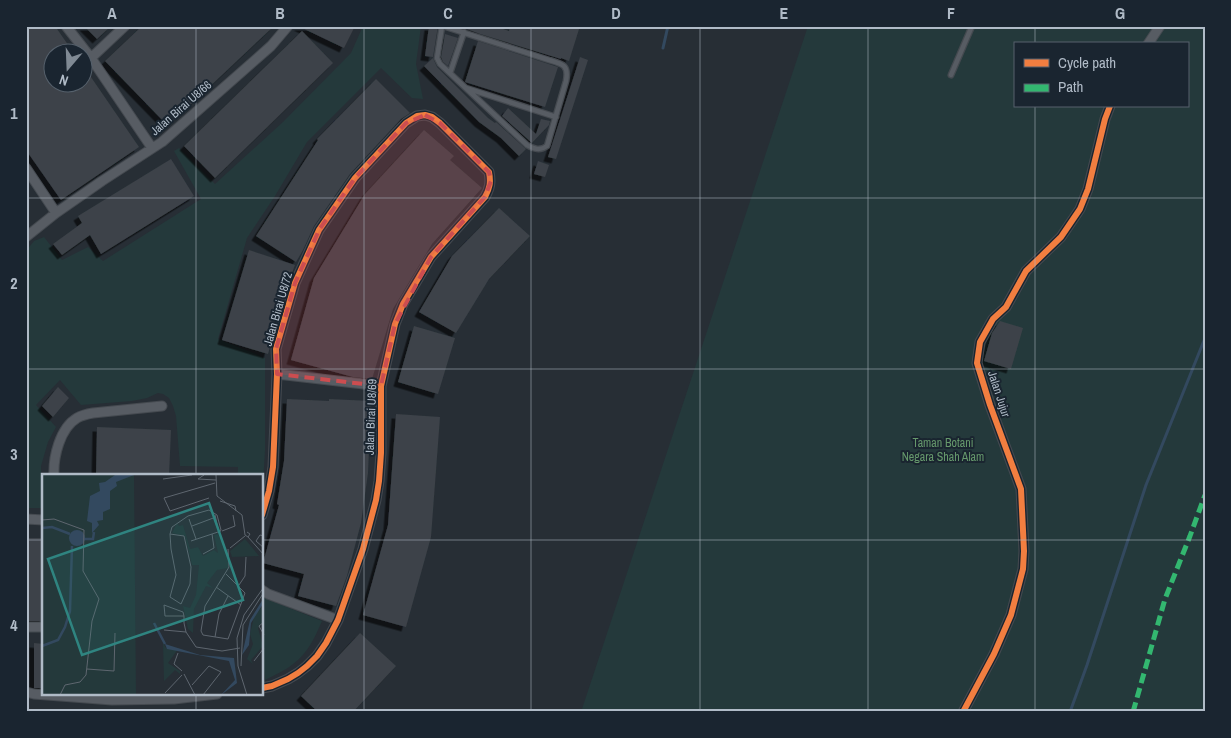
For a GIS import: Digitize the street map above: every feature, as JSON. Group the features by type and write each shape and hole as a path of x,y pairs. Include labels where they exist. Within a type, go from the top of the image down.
{"street":[{"path":"66,26 78,42"},
{"path":"92,57 124,26"},
{"name":"Jalan Birai U8/66","path":"26,237 56,213 162,142 271,46 288,26"},
{"path":"1149,42 1160,26"},
{"path":"92,59 152,148"},
{"name":"Jalan Jujur","path":"963,712 994,654 1011,615 1023,569 1024,551 1020,489 977,363 980,342 993,319 1006,307 1026,271 1061,237 1080,209 1088,189 1109,108"},
{"name":"Jalan Birai U8/72","path":"264,508 273,467 277,374 276,349 295,283 319,230 355,178 406,123 417,116 425,116 440,122 463,146"},
{"name":"Jalan Birai U8/69","path":"264,688 288,679 318,656 338,620 363,549 376,500 379,481 381,386 395,324 403,304 431,257 490,189 489,172 463,146"},
{"path":"26,168 56,213"},
{"path":"277,374 381,386"},
{"path":"54,474 53,466 63,434 70,424 82,415 162,406"},
{"path":"26,519 42,520"},
{"path":"264,591 338,620"},
{"path":"26,627 42,627"},
{"path":"26,692 42,695"},
{"path":"60,696 112,700 196,696"}],"lane":[{"path":"442,26 562,64 566,68 568,72 566,81 547,146 540,149 527,145 440,64 437,58 442,26"},
{"path":"952,75 972,26"},
{"path":"450,73 464,32"},
{"path":"465,88 556,117"}],"highlighted area":[{"path":"425,115 440,123 489,172 491,181 485,197 431,257 395,324 381,386 277,374 276,349 295,283 319,230 355,178 406,123"}],"green space":[{"path":"363,26 421,26 416,64 423,99 412,98 381,68 307,142 247,238 218,339 265,358 264,474 238,474 238,467 180,466 176,416 169,398 163,394 158,393 147,398 132,401 81,405 60,380 36,405 56,427 48,442 41,466 42,508 26,508 26,251 34,241 44,237 62,260 88,247 103,261 201,199 174,151 179,148 215,184 283,122 351,53"},
{"name":"Taman Botani Negara Shah Alam","path":"808,26 1205,26 1205,712 581,712"},
{"path":"264,598 322,621 314,639 303,655 287,669 265,680"}],"building":[{"path":"26,26 55,26 66,42 42,42 42,92 92,92 92,79 139,147 61,200 26,150"},
{"path":"84,26 111,26 97,39"},
{"path":"142,26 274,26 168,126 105,61"},
{"path":"298,26 355,26 344,48"},
{"path":"429,26 438,26 433,57 425,56"},
{"path":"465,26 494,26 509,31 510,26 580,26 569,61 480,34 464,28"},
{"path":"302,31 333,63 215,178 184,146"},
{"path":"445,34 458,38 448,66 441,57"},
{"path":"478,41 558,67 545,107 465,82"},
{"path":"580,57 588,60 556,159 548,157"},
{"path":"433,58 437,67 488,118 496,122 526,149 519,156 501,138 479,122 424,66"},
{"path":"376,79 410,113 401,119 350,174 314,226 296,262 256,236 317,139"},
{"path":"508,108 536,134 541,119 550,121 549,125 532,143 502,116"},
{"path":"424,130 454,156 450,160 482,188 432,244 393,309 372,379 353,377 291,360 314,278 365,194"},
{"path":"171,159 194,196 101,254 90,235 62,255 53,244 82,223 78,216"},
{"path":"538,161 549,165 545,177 534,174"},
{"path":"499,208 530,236 489,279 456,333 419,312 452,256"},
{"path":"249,250 295,265 268,354 222,340"},
{"path":"1000,321 1023,328 1011,369 984,361 992,333"},
{"path":"414,326 455,338 438,394 398,382"},
{"path":"58,387 69,398 53,417 42,406"},
{"path":"287,399 371,401 368,473 361,523 347,576 336,606 298,596 304,574 264,563 279,505 277,504 284,461"},
{"path":"396,414 440,417 431,537 406,627 363,615 388,525"},
{"path":"97,427 171,430 169,474 96,474"},
{"path":"26,538 42,538 42,621 26,621"},
{"path":"360,633 396,666 353,712 318,712 301,696"},
{"path":"34,643 42,644 42,688 34,688"}],"waterway":[{"path":"663,48 668,26"},
{"path":"1070,712 1146,485 1205,338"}],"marked path":[{"path":"1133,712 1165,599 1205,495"}],"cycle path":[{"path":"963,712 994,654 1011,615 1023,569 1024,551 1021,489 990,405 977,363 980,342 993,319 1006,307 1026,271 1061,237 1080,209 1088,189 1109,108"},
{"path":"264,508 273,467 277,374 276,349 295,283 319,230 355,178 406,123 417,116 425,115 432,117 489,172 489,188 485,197 431,257 403,304 395,324 381,386 381,453 376,500 363,549 338,620 326,643 307,666 288,679 264,688"}]}
